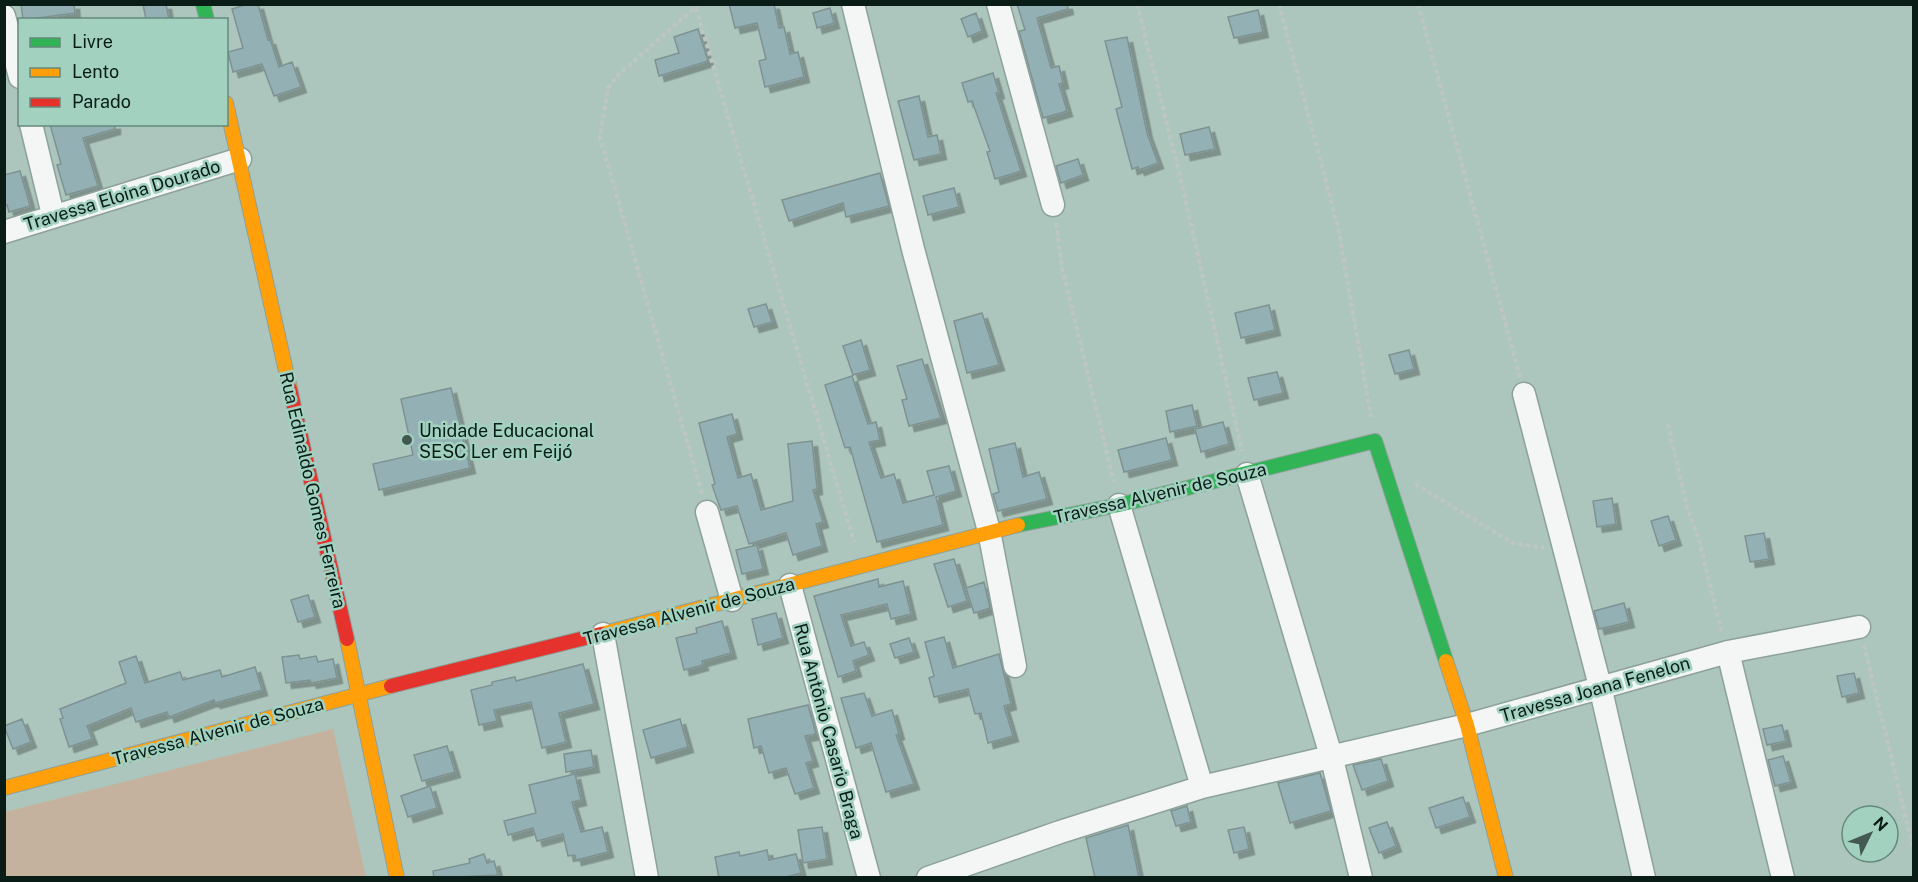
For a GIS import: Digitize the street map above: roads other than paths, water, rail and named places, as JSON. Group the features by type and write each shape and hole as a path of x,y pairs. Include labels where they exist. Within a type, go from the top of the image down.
{"street":[{"path":"853,4 913,249 989,531 1015,666"},
{"path":"998,4 1053,205"},
{"path":"4,16 18,69"},
{"name":"Rua Edinaldo Gomes Ferreira","path":"228,110 359,694 397,878"},
{"path":"31,126 53,215"},
{"name":"Travessa Eloina Dourado","path":"4,232 240,159"},
{"path":"1524,394 1600,686 1644,878"},
{"name":"Travessa Alvenir de Souza","path":"4,788 359,694 603,634 989,531 1119,505 1375,441 1467,724"},
{"path":"1247,474 1332,759 1361,878"},
{"path":"1119,505 1202,787"},
{"path":"707,512 732,600"},
{"name":"Rua Antônio Casario Braga","path":"790,585 869,878"},
{"name":"Travessa Joana Fenelon","path":"928,878 1060,832 1202,787 1332,759 1728,652 1859,627"},
{"path":"603,634 647,878"},
{"path":"1728,652 1783,878"},
{"path":"1467,724 1506,878"}],"place":[{"name":"Unidade Educacional SESC Ler em Feijó","path":"407,440"}]}
